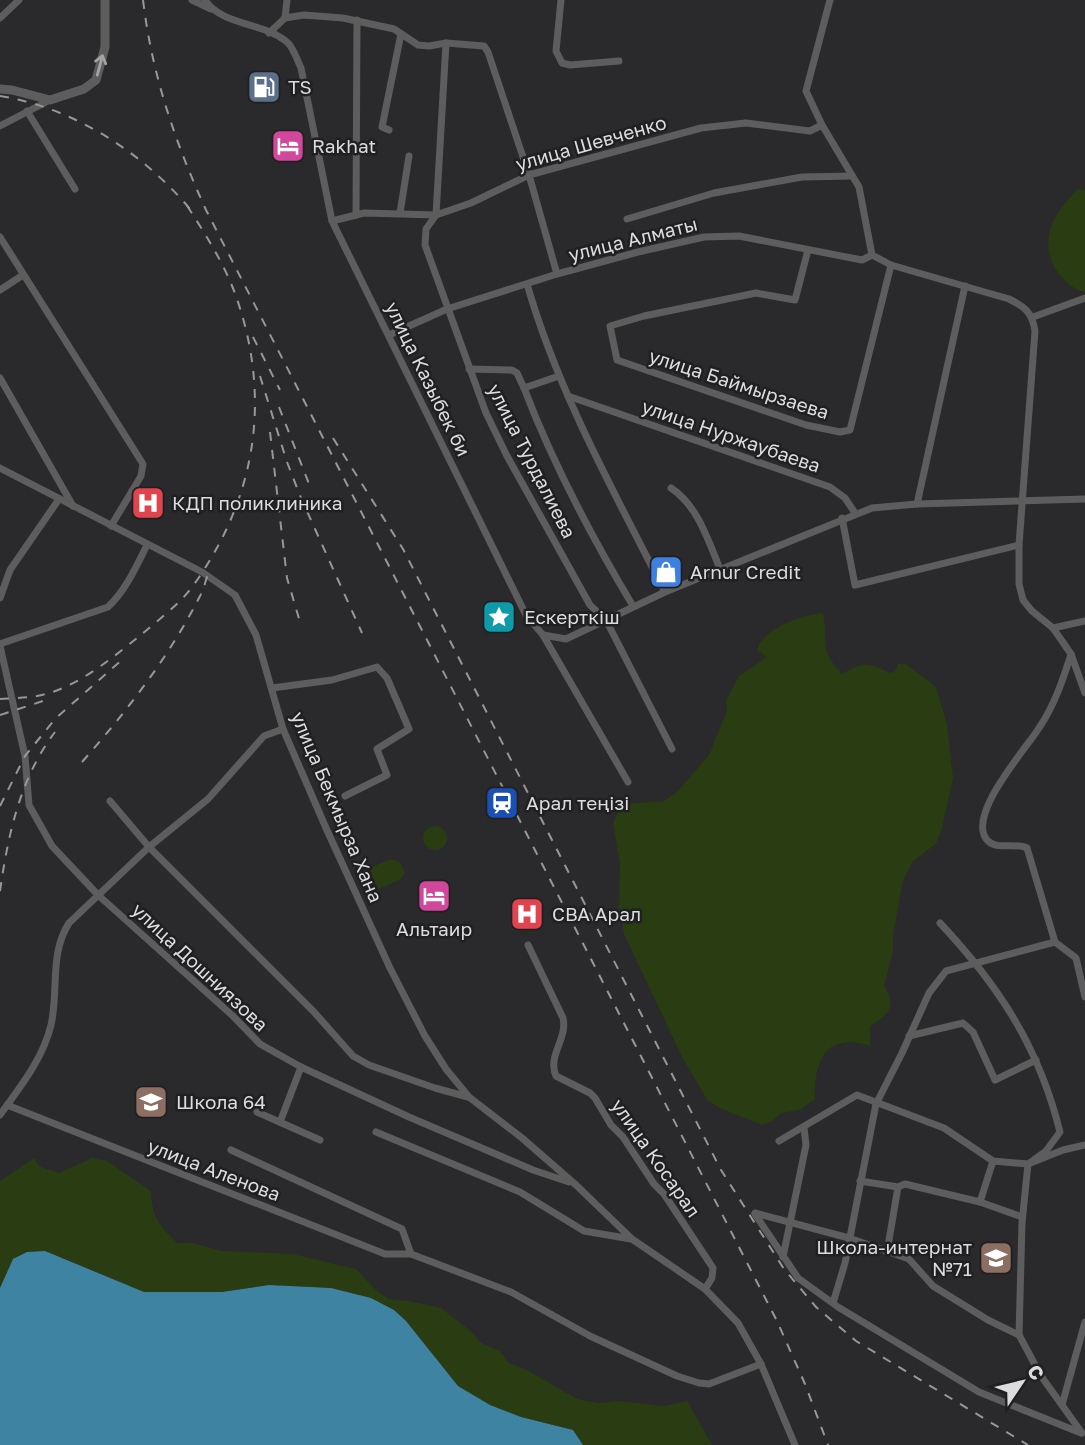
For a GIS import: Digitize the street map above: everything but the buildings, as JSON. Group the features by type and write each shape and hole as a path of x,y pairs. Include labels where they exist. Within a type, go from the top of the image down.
{"street":[{"path":"0,18 19,0"},
{"path":"0,127 50,100 84,89 96,80 105,47 105,0"},
{"name":"улица Казыбек би","path":"191,0 288,43 301,68 332,221 526,615 543,635 628,782"},
{"path":"205,0 212,10"},
{"path":"285,18 287,0"},
{"path":"561,0 556,51 562,63 570,65 619,61"},
{"path":"830,0 806,91 822,125 859,187 873,255 891,265 1025,306 1033,317 1035,331 1019,545 1019,584 1023,600 1053,628 1071,654 1085,691"},
{"path":"269,33 285,18 314,15 357,20 394,29 418,45 446,43 484,46 529,175 557,274"},
{"path":"356,215 357,20"},
{"path":"389,130 382,127 401,34"},
{"name":"улица Турдалиева","path":"446,43 436,215 426,229 425,246 486,413 590,605 606,620 672,749"},
{"path":"0,89 50,100"},
{"path":"27,111 75,189"},
{"name":"улица Шевченко","path":"332,221 379,212 436,215 471,203 529,175 701,128 746,123 810,131 822,125"},
{"path":"400,213 409,156"},
{"path":"627,219 714,192 802,177 852,176"},
{"name":"улица Алматы","path":"389,335 447,309 557,274 704,237 739,236 862,260 873,255"},
{"path":"0,237 144,464 141,476 111,526"},
{"name":"улица Баймырзаева","path":"808,250 795,300 756,293 644,316 610,326 617,360 806,425 840,432 850,430 891,265"},
{"path":"0,290 23,275"},
{"path":"527,284 559,376 665,592"},
{"path":"917,504 965,286"},
{"path":"1033,317 1085,298"},
{"path":"469,369 512,370 517,373 577,507 633,606"},
{"path":"524,388 559,376"},
{"path":"0,378 73,507"},
{"name":"улица Нуржаубаева","path":"568,396 830,487 845,498 855,513"},
{"name":"улица Бекмырза Хана","path":"0,468 202,572 235,595 256,635 283,729 390,968 425,1036 446,1069 470,1097"},
{"path":"671,488 684,497 699,522 720,569"},
{"path":"0,598 10,570 59,499"},
{"path":"543,635 566,639 665,592 872,508 1085,499"},
{"path":"842,519 855,585 1019,545"},
{"path":"0,645 108,607 117,598 148,545"},
{"path":"1053,628 1085,621"},
{"name":"улица Дошниязова","path":"0,645 25,756 29,805 52,846 98,895 233,1016 260,1044 301,1067 409,1117 533,1170 576,1185"},
{"path":"1071,654 1061,686 1040,727 1008,769 986,810 982,829 985,838 992,844 1019,844 1027,848 1055,942 1076,958 1085,997"},
{"path":"272,688 332,680 377,667 387,678 409,729 377,749 387,775 345,796"},
{"path":"0,1115 27,1078 43,1049 51,1024 57,951 61,935 69,923 149,847 208,799 264,736 283,729"},
{"path":"110,801 149,847 314,1012 353,1056 369,1065 470,1097 576,1185 632,1239 705,1289 738,1323 761,1364 795,1445"},
{"path":"940,923 975,961 1016,1019 1036,1060 1060,1132 1046,1151 1028,1164 1022,1217 1019,1335 1041,1376 1084,1434"},
{"path":"833,1303 845,1263 876,1104 929,993 946,971 975,961 1055,942"},
{"name":"улица Косарал","path":"528,945 566,1028 554,1060 553,1069 556,1076 595,1098 611,1125 623,1137 654,1184 664,1194 713,1268 712,1278 705,1289"},
{"path":"909,1036 963,1023 973,1032 995,1080 1036,1060"},
{"path":"280,1122 301,1067"},
{"path":"779,1141 857,1095 944,1128 993,1161 1028,1164 1063,1150 1085,1145"},
{"name":"улица Аленова","path":"7,1105 385,1254 411,1254 511,1292 590,1336 677,1376 709,1384 761,1364"},
{"path":"257,1112 320,1140"},
{"path":"783,1257 792,1224 806,1145 804,1128"},
{"path":"376,1132 520,1192 584,1231 632,1239"},
{"name":"улица Аленова","path":"231,1150 402,1229 411,1254"},
{"path":"980,1202 993,1161"},
{"path":"860,1181 898,1187 905,1184 980,1202 1022,1217"},
{"path":"887,1252 898,1187"},
{"path":"1019,1335 988,1320 933,1286 909,1259 849,1238 753,1211 798,1278 833,1303 979,1392 1084,1434"},
{"path":"1062,1405 1085,1322"}],"green space":[{"path":"1078,189 1085,190 1085,292 1073,287 1058,273 1049,250 1055,218"},
{"path":"823,613 827,651 842,674 866,664 890,673 895,671 898,664 906,664 936,687 947,724 953,778 936,844 913,861 903,880 893,935 893,951 884,986 890,1005 886,1014 870,1026 870,1046 843,1043 833,1046 820,1061 815,1099 800,1110 781,1113 762,1125 708,1101 683,1059 624,934 619,908 620,863 613,823 619,809 627,804 664,801 677,792 709,755 727,710 726,701 739,676 767,657 757,650 767,635 794,620"},
{"path":"435,826 443,830 447,838 443,846 435,850 427,846 423,838 427,830"},
{"path":"391,859 400,862 405,873 400,880 378,889 369,868"},
{"path":"34,1158 38,1166 59,1173 92,1158 107,1161 151,1191 158,1220 177,1243 193,1243 222,1251 293,1254 356,1269 377,1291 389,1299 441,1308 472,1332 481,1343 500,1351 509,1363 527,1370 577,1399 598,1403 617,1401 665,1406 687,1401 712,1445 583,1445 573,1430 521,1417 490,1405 458,1386 394,1310 371,1298 331,1288 269,1285 222,1292 144,1292 45,1251 26,1253 15,1259 0,1288 0,1181"}],"water":[{"path":"45,1251 144,1292 222,1292 269,1285 331,1288 371,1298 394,1310 406,1321 458,1386 490,1405 521,1417 573,1430 583,1445 0,1445 0,1288 13,1259 27,1252"}],"railway":[{"path":"143,0 152,55 166,108 206,210 777,1321 828,1445"},
{"path":"0,96 54,111 105,136 150,169 190,209"},
{"path":"0,699 32,697 66,687 118,653 187,593 210,560 232,516 250,456 255,394 252,362 232,286 214,248 184,201"},
{"path":"253,337 280,390"},
{"path":"260,376 301,498 362,633"},
{"path":"279,407 311,489"},
{"path":"270,432 287,578 300,622"},
{"path":"333,438 403,549 721,1170 784,1269 816,1307 856,1341 1028,1445"},
{"path":"82,762 161,662 188,619 209,571"},
{"path":"0,806 25,756 55,719 124,658"},
{"path":"0,715 43,701"},
{"path":"0,891 17,808 33,768 55,732"}],"place":[{"name":"TS","path":"264,87"},
{"name":"Rakhat","path":"288,146"},
{"name":"КДП поликлиника","path":"148,503"},
{"name":"Arnur Credit","path":"666,572"},
{"name":"Ескерткіш","path":"499,617"},
{"name":"Арал теңізі","path":"502,803"},
{"name":"Альтаир","path":"434,896"},
{"name":"СВА Арал","path":"527,914"},
{"name":"Школа 64","path":"151,1102"},
{"name":"Школа-интернат №71","path":"996,1258"}]}
